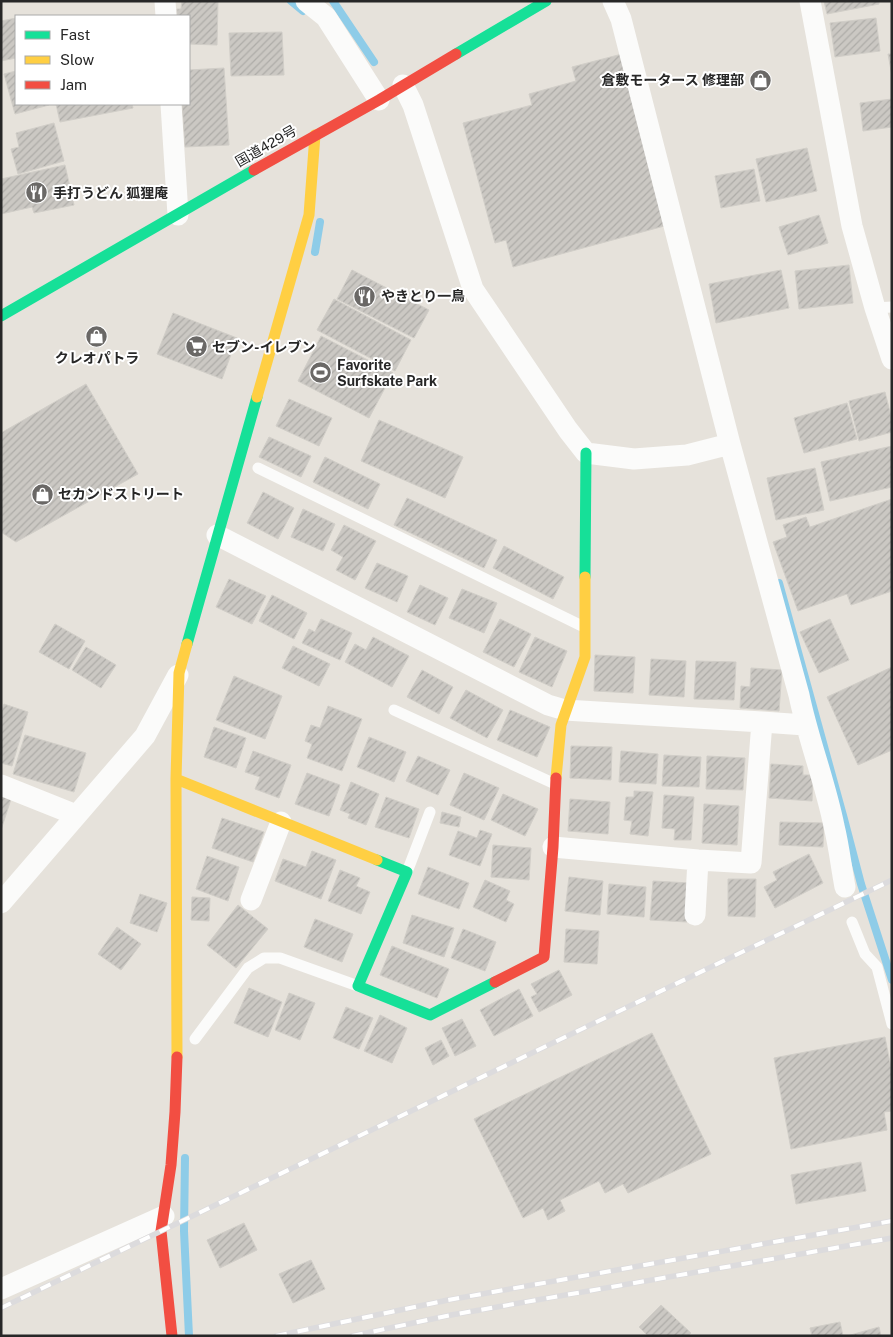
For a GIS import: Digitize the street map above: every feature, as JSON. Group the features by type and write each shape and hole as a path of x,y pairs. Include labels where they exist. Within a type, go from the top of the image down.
{"main road":[{"name":"国道429号","path":"1,316 379,100 546,1"},
{"path":"172,1336 160,1231 171,1165 178,1050 184,783 180,673 224,539 309,215 315,135"},
{"path":"184,783 408,872 358,986 430,1014 544,957 555,784 561,725 585,657 586,453"}],"street":[{"path":"165,1 166,15"},
{"path":"306,1 325,9 379,100"},
{"path":"613,1 621,19 730,444 799,695 805,725 834,825 845,887"},
{"path":"810,1 852,226 884,308 892,359"},
{"path":"403,85 413,105 473,289 568,430 586,453 634,459 687,456 730,444"},
{"path":"171,105 178,215"},
{"path":"224,539 548,705 565,710 805,725"},
{"path":"1,902 145,736 180,673"},
{"path":"552,847 751,863 762,722"},
{"path":"1,785 76,815"},
{"path":"251,900 281,822"},
{"path":"695,915 698,860"},
{"path":"1,1289 164,1216"}],"lane":[{"path":"258,468 585,628"},
{"path":"394,710 555,784"},
{"path":"408,872 430,812"},
{"path":"852,922 865,954 877,967 892,1024"},
{"path":"195,1039 248,968 264,958 280,958 358,986"}],"building":[{"path":"182,1 218,1 217,45 190,44 190,15 177,15 177,9 181,9"},
{"path":"824,1 879,1 879,4 827,14"},
{"path":"15,18 15,58 1,61 1,21"},
{"path":"876,18 880,51 835,57 830,23"},
{"path":"282,32 284,75 231,76 229,33"},
{"path":"622,54 668,225 513,267 506,240 495,243 463,123 532,105 529,94 576,81 572,67"},
{"path":"888,54 892,54 892,76"},
{"path":"224,68 229,145 185,147 182,105 190,105 190,70"},
{"path":"15,71 15,105 49,105 15,114 4,74"},
{"path":"892,99 892,127 863,131 860,103"},
{"path":"56,105 132,105 133,108 60,122"},
{"path":"54,123 64,161 18,174 11,149 19,147 16,133"},
{"path":"807,148 817,191 766,202 756,159"},
{"path":"65,165 74,205 34,213 32,207 1,214 1,179"},
{"path":"754,169 760,201 721,208 715,176"},
{"path":"819,215 828,243 788,255 779,227"},
{"path":"849,265 853,303 799,309 795,271"},
{"path":"352,270 429,310 414,338 337,299"},
{"path":"781,270 789,308 716,323 709,284"},
{"path":"334,299 411,340 395,371 317,330"},
{"path":"173,313 237,338 222,379 157,354"},
{"path":"321,336 393,373 369,418 298,381"},
{"path":"86,384 138,474 16,542 1,532 1,433"},
{"path":"885,392 892,420 892,432 859,441 849,401"},
{"path":"289,399 332,418 319,446 276,426"},
{"path":"847,403 857,439 804,453 794,418"},
{"path":"379,420 463,457 445,498 361,461"},
{"path":"269,437 311,456 301,477 259,457"},
{"path":"892,446 892,487 830,501 821,462"},
{"path":"325,457 380,484 368,509 313,482"},
{"path":"815,468 824,510 776,520 767,478"},
{"path":"263,492 294,508 278,539 247,523"},
{"path":"407,498 497,540 484,568 394,525"},
{"path":"892,499 892,591 851,605 847,594 798,611 773,542 787,537 783,525 806,517 810,527"},
{"path":"303,509 335,524 323,551 291,537"},
{"path":"344,525 376,541 355,580 336,570 343,557 331,550"},
{"path":"504,546 564,577 553,599 493,568"},
{"path":"377,563 408,576 397,602 365,588"},
{"path":"229,579 266,596 252,624 216,607"},
{"path":"420,585 448,598 435,625 407,612"},
{"path":"462,589 497,603 484,633 449,618"},
{"path":"272,595 307,613 294,639 259,621"},
{"path":"321,619 352,633 340,660 302,643 309,629 315,632"},
{"path":"500,619 531,634 514,667 483,652"},
{"path":"830,619 849,660 819,673 800,632"},
{"path":"55,624 85,641 69,669 39,652"},
{"path":"373,637 409,656 392,687 345,662 355,644 366,650"},
{"path":"535,637 567,651 552,687 519,672"},
{"path":"293,646 330,664 319,686 282,668"},
{"path":"86,647 116,665 101,688 72,670"},
{"path":"595,655 635,657 633,693 594,691"},
{"path":"651,659 686,661 684,697 649,695"},
{"path":"696,661 736,662 734,700 694,699"},
{"path":"892,667 892,750 858,765 827,697"},
{"path":"751,668 782,670 779,711 740,708 741,686 750,687"},
{"path":"422,670 453,687 439,714 407,697"},
{"path":"234,676 282,696 265,739 216,720"},
{"path":"466,690 503,710 487,738 450,718"},
{"path":"4,704 28,712 12,766 1,763 1,713"},
{"path":"328,706 362,719 342,771 307,758 312,744 305,741 311,725 320,728"},
{"path":"510,710 550,727 537,757 497,740"},
{"path":"214,727 246,738 236,768 204,757"},
{"path":"25,735 86,753 74,792 13,774"},
{"path":"369,737 406,752 394,782 357,767"},
{"path":"571,746 612,747 611,780 570,778"},
{"path":"253,751 291,765 279,798 255,789 260,777 245,772"},
{"path":"621,751 658,754 656,784 619,782"},
{"path":"664,755 701,757 699,787 662,786"},
{"path":"418,756 450,770 438,795 406,781"},
{"path":"707,756 745,758 743,790 706,789"},
{"path":"771,764 803,766 803,775 813,775 812,801 769,798"},
{"path":"307,773 340,785 329,816 295,804"},
{"path":"464,773 499,788 484,820 450,805"},
{"path":"351,782 379,794 366,825 348,818 350,814 340,810"},
{"path":"634,791 653,792 648,836 630,834 632,821 624,820 626,797 634,797"},
{"path":"1,793 12,796 1,830"},
{"path":"503,794 538,809 525,836 491,820"},
{"path":"664,795 694,797 691,840 674,840 675,829 662,828"},
{"path":"386,797 419,809 409,838 375,827"},
{"path":"570,799 610,802 608,834 568,831"},
{"path":"704,804 739,806 737,845 702,843"},
{"path":"442,812 461,817 459,827 440,823"},
{"path":"222,818 264,832 253,862 212,848"},
{"path":"780,822 824,823 823,847 779,845"},
{"path":"480,830 492,834 480,866 449,855 458,831 477,838"},
{"path":"493,845 531,848 529,880 491,877"},
{"path":"312,851 336,860 321,899 275,881 283,859 306,867"},
{"path":"809,854 823,883 775,908 764,887 777,880 773,872"},
{"path":"207,856 239,867 228,901 196,889"},
{"path":"428,867 469,883 459,909 418,894"},
{"path":"340,870 360,878 356,886 370,892 361,914 328,901"},
{"path":"569,877 603,881 600,915 565,911"},
{"path":"728,879 756,879 755,917 728,916"},
{"path":"485,880 510,891 506,900 514,904 506,922 473,907"},
{"path":"653,881 690,883 687,922 650,920"},
{"path":"609,884 646,887 644,917 607,914"},
{"path":"140,894 167,903 157,932 130,923"},
{"path":"192,897 210,898 209,921 191,920"},
{"path":"238,905 268,929 236,968 207,945"},
{"path":"412,915 454,928 444,957 403,943"},
{"path":"315,919 353,934 342,962 304,947"},
{"path":"117,927 141,944 121,970 98,954"},
{"path":"463,929 496,942 485,971 451,958"},
{"path":"566,929 599,931 597,964 564,962"},
{"path":"392,946 449,969 437,998 380,975"},
{"path":"559,970 572,995 539,1012 531,997 537,994 531,984"},
{"path":"249,988 282,1002 268,1037 234,1023"},
{"path":"519,989 533,1016 494,1036 480,1010"},
{"path":"289,993 315,1003 300,1040 275,1030"},
{"path":"346,1007 373,1018 359,1049 333,1038"},
{"path":"380,1015 407,1028 392,1063 364,1051"},
{"path":"462,1019 476,1046 455,1056 442,1028"},
{"path":"652,1033 711,1154 628,1193 623,1184 605,1193 599,1181 560,1200 565,1211 548,1220 543,1208 523,1218 474,1119"},
{"path":"885,1037 892,1073 892,1111 884,1112 887,1130 791,1149 774,1058"},
{"path":"441,1040 449,1056 433,1065 425,1048"},
{"path":"861,1162 866,1191 796,1204 791,1175"},
{"path":"244,1223 257,1250 220,1268 207,1240"},
{"path":"311,1260 325,1289 293,1303 279,1274"},
{"path":"661,1305 691,1333 688,1336 648,1336 639,1327"},
{"path":"840,1322 843,1336 812,1336 810,1328"},
{"path":"879,1327 881,1336 847,1336"}],"waterway":[{"path":"291,1 303,11"},
{"path":"333,1 374,62"},
{"path":"315,252 320,222"},
{"path":"779,583 861,884 892,980"},
{"path":"185,1158 184,1231 189,1336"}],"railway":[{"path":"1,1308 892,880"},
{"path":"276,1336 448,1300 892,1221"},
{"path":"352,1336 451,1315 892,1238"}],"traffic: fast":[{"path":"456,54 546,1"},
{"path":"1,316 254,170"},
{"path":"187,644 257,397"},
{"path":"585,577 586,453"},
{"path":"377,860 407,872 358,986 430,1015 495,982"}],"traffic: slow":[{"path":"257,397 309,215 315,135"},
{"path":"556,778 561,725 585,657 585,577"},
{"path":"177,1057 176,779 179,673 187,644"},
{"path":"176,779 377,860"}],"traffic: jam":[{"path":"254,170 379,100 456,54"},
{"path":"495,982 544,957 553,847 556,778"},
{"path":"172,1336 161,1231 171,1165 177,1057"}],"place":[{"name":"倉敷モータース 修理部","path":"760,80"},
{"name":"手打うどん 狐狸庵","path":"37,193"},
{"name":"やきとり一鳥","path":"365,296"},
{"name":"クレオパトラ","path":"97,336"},
{"name":"セブン-イレブン","path":"196,347"},
{"name":"Favorite Surfskate Park","path":"321,373"},
{"name":"セカンドストリート","path":"42,494"}]}
